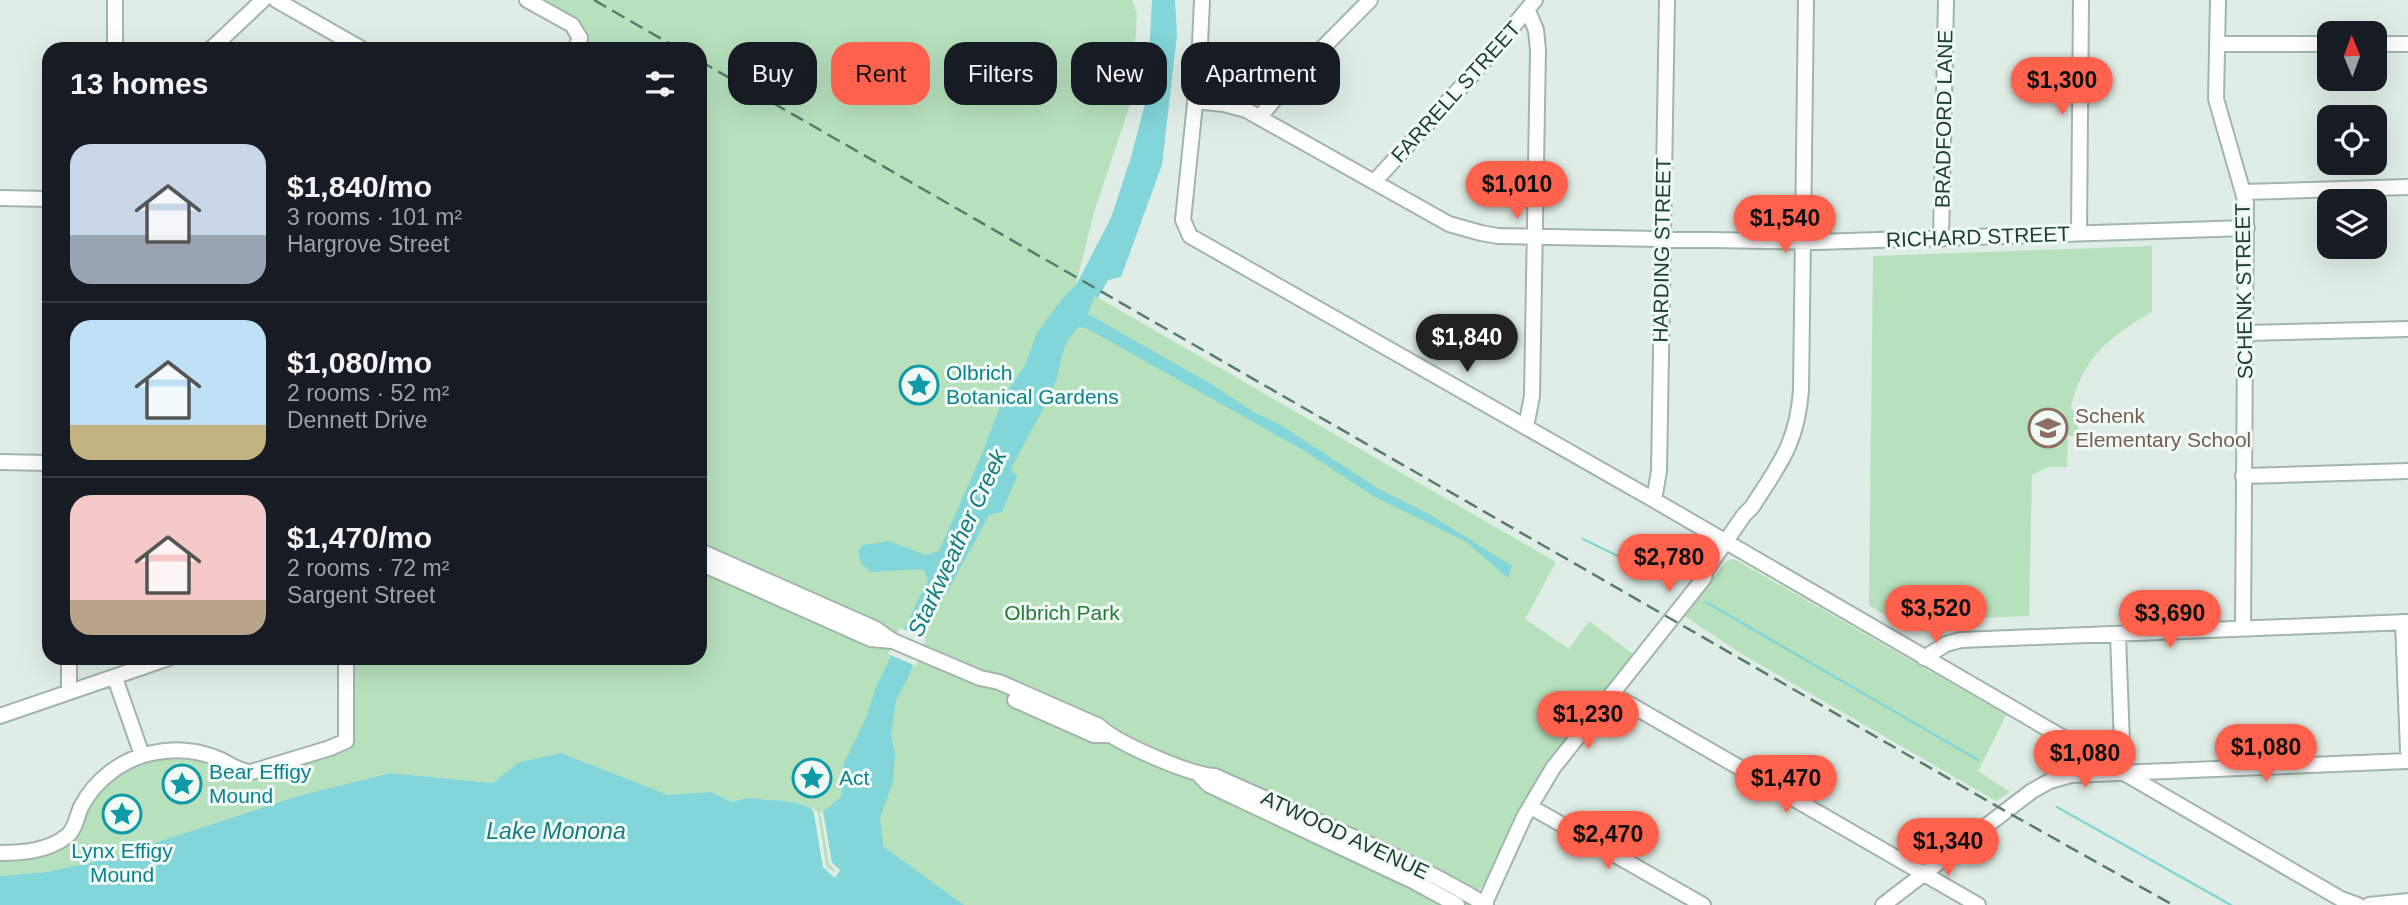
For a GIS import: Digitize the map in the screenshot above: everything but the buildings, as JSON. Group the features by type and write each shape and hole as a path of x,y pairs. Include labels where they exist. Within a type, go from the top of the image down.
{"street":[{"path":"115,0 115,42"},
{"path":"218,42 263,0"},
{"path":"276,0 350,42"},
{"path":"527,0 572,25 579,34 578,42"},
{"path":"1199,42 1202,0"},
{"path":"1260,117 1287,84 1370,0"},
{"name":"HARDING STREET","path":"1654,500 1659,471 1667,0"},
{"path":"1485,905 1531,807 1562,755 1704,579 1713,575 1744,514 1752,507 1788,450 1799,416 1806,0"},
{"name":"BRADFORD LANE","path":"1941,239 1946,0"},
{"path":"2079,233 2081,0"},
{"name":"SCHENK STREET","path":"2218,0 2216,99 2246,203 2247,228 2243,628"},
{"path":"1526,427 1532,396 1538,50 1532,6"},
{"name":"FARRELL STREET","path":"1374,182 1532,6"},
{"path":"2217,44 2317,44"},
{"path":"2387,44 2408,44"},
{"path":"1195,105 1184,211 1185,228 1190,236 1654,500 1924,659 2356,904"},
{"name":"RICHARD STREET","path":"1227,105 1260,117 1457,226 1498,236 1803,242 2247,228"},
{"path":"2243,192 2408,187"},
{"path":"0,198 42,199"},
{"path":"2246,332 2408,329"},
{"path":"0,462 42,463"},
{"path":"2243,475 2408,471"},
{"name":"ATWOOD AVENUE","path":"707,554 876,629 893,641 980,678 999,682 1099,726 1108,735 1200,775 1214,776 1433,876 1485,905"},
{"name":"ATWOOD AVENUE","path":"707,566 871,639 893,641"},
{"path":"1924,659 1946,643 1961,640 2406,622 2408,751"},
{"path":"2118,635 2123,771"},
{"path":"69,665 69,692"},
{"path":"0,716 150,665"},
{"path":"0,853 27,853 66,837 83,804 101,779 142,755 184,750 209,755 246,773 346,741 346,665"},
{"path":"115,678 142,755"},
{"path":"1612,694 1978,905"},
{"path":"1883,905 2041,786 2060,778 2080,773 2408,761"},
{"name":"ATWOOD AVENUE","path":"1200,775 1209,785 1415,882 1457,905"},
{"path":"1531,807 1703,905"},
{"path":"2369,905 2408,901"}],"green space":[{"name":"Olbrich Park","path":"527,0 1132,0 1137,13 1135,42 1071,42 1071,105 1130,105 1094,212 1076,285 1556,562 1525,619 1569,649 1589,621 1633,654 1542,770 1512,823 1489,876 1469,905 964,905 883,846 840,870 835,878 823,867 811,808 746,798 732,802 711,792 668,796 561,753 519,762 493,783 390,773 301,795 102,860 46,872 0,876 0,853 66,837 101,779 171,750 242,771 346,741 346,665 707,665 707,42 578,42 580,38"},
{"path":"2152,246 2152,312 2110,340 2099,351 2082,377 2071,409 2078,410 2078,436 2068,436 2067,467 2048,467 2032,475 2029,616 1896,621 1869,606 1873,256"},
{"path":"1732,559 2006,715 1978,771 2010,792 1996,801 1740,653 1683,615 1726,562"}],"water":[{"name":"Lake Monona","path":"1152,0 1175,0 1177,35 1162,165 1121,277 1108,280 1098,298 1094,296 1088,314 1211,384 1255,413 1279,424 1379,489 1429,514 1512,566 1508,578 1465,541 1375,497 1303,450 1088,329 1079,327 1067,342 1052,391 1011,470 1017,476 1002,512 989,515 926,631 907,680 896,700 891,735 895,753 893,782 880,818 883,846 964,905 0,905 0,876 46,872 102,860 301,795 390,773 493,783 519,762 561,753 668,795 711,792 732,802 746,798 793,802 811,808 823,867 835,877 840,870 832,863 823,812 841,797 844,763 866,718 876,687 928,580 924,569 870,572 861,563 858,552 863,545 888,541 926,555 939,551 982,454 1004,396 1025,365 1037,333 1076,285 1111,218 1145,105 1167,105 1167,42 1150,42"}],"pier":[{"path":"900,628 926,639 916,666 888,654"},
{"path":"811,808 818,812 826,866 834,872 836,871 829,864 820,811 823,812 832,863 840,870 835,878 823,867"}],"waterway":[{"path":"1583,539 1675,584"},
{"path":"1706,602 1978,760"},
{"path":"2057,807 2231,905"}],"railway":[{"path":"594,0 667,42"},
{"path":"707,65 2173,905"}],"place":[{"name":"Olbrich Botanical Gardens","path":"919,385"},
{"name":"Schenk Elementary School","path":"2048,428"},
{"name":"Act","path":"812,778"},
{"name":"Bear Effigy Mound","path":"182,784"},
{"name":"Lynx Effigy Mound","path":"122,814"}],"water label":[{"name":"Starkweather Creek","path":"957,543"}]}
